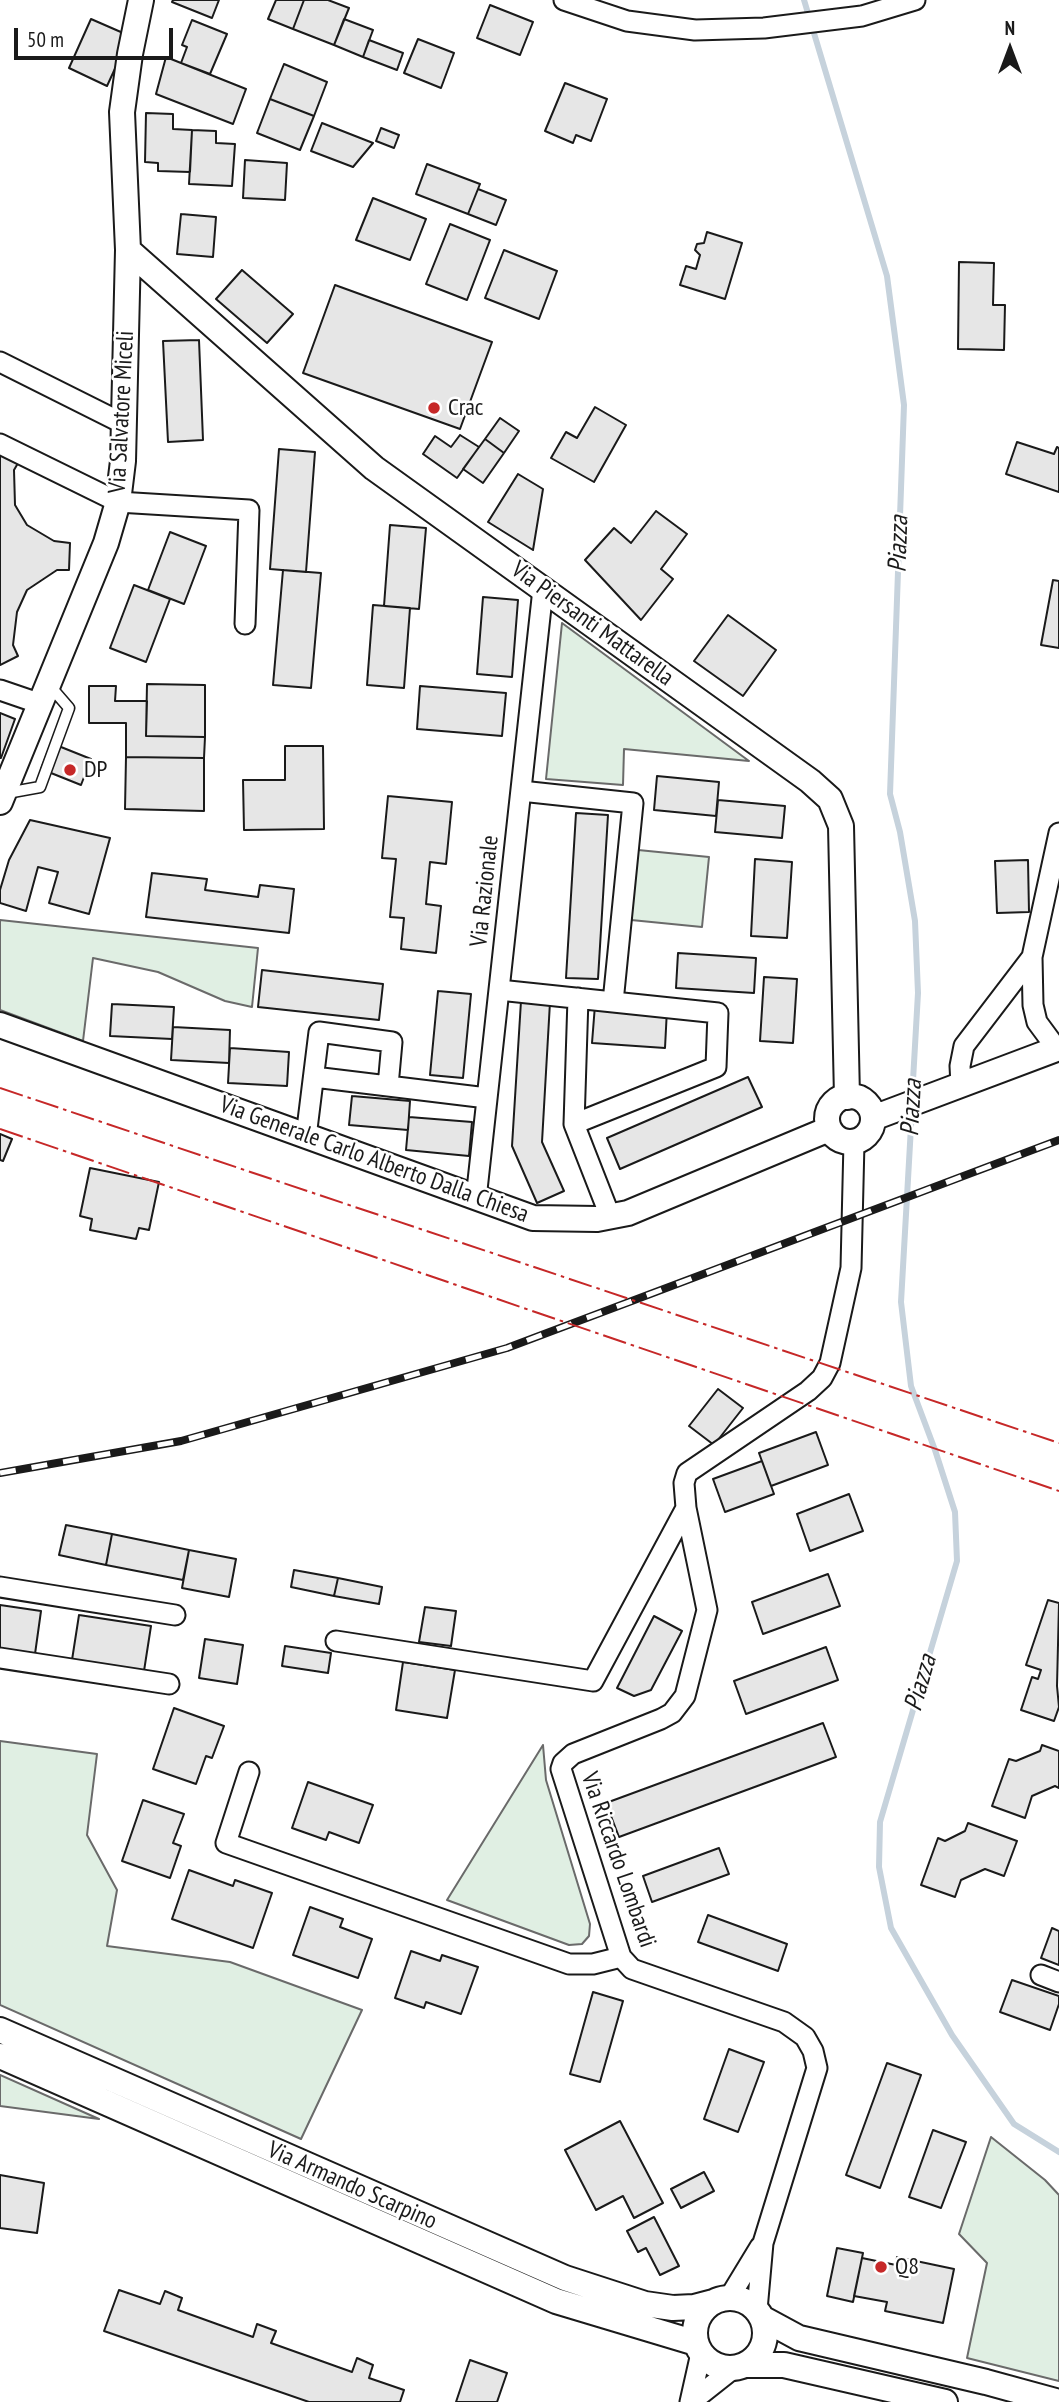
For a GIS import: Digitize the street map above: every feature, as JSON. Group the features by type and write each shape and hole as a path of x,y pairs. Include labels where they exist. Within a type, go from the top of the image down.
{"street":[{"name":"Via Salvatore Miceli","path":"4,784 45,694 106,543 118,502 123,461 128,250 121,112 141,0"},
{"path":"564,0 627,21 695,30 764,28 862,16 915,0"},
{"name":"Via Piersanti Mattarella","path":"128,250 374,468 810,780 830,799 841,826 847,1097"},
{"path":"0,362 124,424"},
{"path":"0,444 118,502 249,509 245,624"},
{"name":"Via Razionale","path":"476,1199 543,589"},
{"path":"0,690 45,694"},
{"path":"521,791 633,803 613,1002"},
{"path":"882,1115 855,1097 847,1097 834,1102 829,1108 827,1122 829,1129 839,1140 854,1142 870,1131 882,1115 1058,1049 1037,1022 1033,1004 1032,957 1059,833"},
{"path":"961,1085 960,1066 964,1045 1032,957"},
{"path":"499,990 718,1013 716,1067 574,1124"},
{"path":"578,998 574,1124 610,1216"},
{"name":"Via Generale Carlo Alberto Dalla Chiesa","path":"0,1025 533,1218 597,1219 628,1213 829,1129"},
{"path":"306,1137 319,1032 392,1042 388,1086"},
{"path":"314,1077 487,1098"},
{"name":"Via Riccardo Lombardi","path":"760,2314 763,2243 817,2068 813,2051 805,2037 783,2022 632,1969 621,1957 561,1769 563,1763 573,1754 672,1713 685,1696 707,1610 703,1580 686,1508 684,1483 687,1473 808,1391 822,1378 830,1363 851,1268 854,1142"},
{"path":"336,1641 593,1681 686,1508"},
{"path":"0,1587 175,1615"},
{"path":"0,1658 169,1684"},
{"path":"249,1772 226,1843 569,1964 593,1964 621,1957"},
{"name":"Via Armando Scarpino","path":"0,2030 565,2278 645,2304 673,2308 694,2307 722,2300"},
{"name":"Via Armando Scarpino","path":"0,2056 556,2301 699,2348"},
{"name":"Via Riccardo Lombardi","path":"722,2300 763,2243"},
{"path":"691,2402 699,2348 696,2325 699,2315 722,2300 737,2298 799,2338 1059,2402"},
{"path":"691,2402 755,2358 765,2340 760,2314"},
{"path":"699,2348 708,2360 720,2367 784,2365 945,2402"}],"green space":[{"path":"562,623 749,761 624,749 623,785 546,779"},
{"path":"628,849 709,857 702,927 621,919"},
{"path":"0,920 258,948 252,1007 225,1001 158,972 93,958 83,1041 0,1010"},
{"path":"0,1741 97,1754 87,1835 117,1890 107,1946 230,1962 362,2010 301,2139 0,2005"},
{"path":"543,1745 546,1780 590,1924 589,1936 582,1944 569,1945 447,1900"},
{"path":"0,2075 99,2119 0,2106"},
{"path":"991,2137 1045,2180 1059,2195 1059,2381 967,2358 987,2263 959,2234"}],"building":[{"path":"219,0 212,18 172,2"},
{"path":"276,0 304,0 293,29 268,19"},
{"path":"304,0 328,0 349,8 334,45 293,29"},
{"path":"490,5 533,22 520,55 477,38"},
{"path":"91,19 130,36 107,86 69,68"},
{"path":"344,19 373,30 363,57 334,45"},
{"path":"192,20 227,34 210,74 181,63 187,47 182,45"},
{"path":"418,39 454,53 441,88 404,73"},
{"path":"369,40 403,53 397,70 363,57"},
{"path":"166,57 246,89 233,124 156,94"},
{"path":"284,64 327,82 314,116 270,99"},
{"path":"565,83 607,99 591,141 576,135 573,143 545,131"},
{"path":"270,99 314,116 300,150 257,133"},
{"path":"146,113 173,114 173,129 192,130 190,172 158,171 158,163 145,162"},
{"path":"322,123 373,143 353,167 311,151"},
{"path":"381,128 399,135 394,148 376,141"},
{"path":"192,130 216,131 216,143 235,144 232,186 189,184"},
{"path":"245,160 287,163 285,200 243,198"},
{"path":"427,164 480,184 468,214 416,194"},
{"path":"478,189 506,200 496,225 468,214"},
{"path":"373,198 426,219 410,260 356,240"},
{"path":"181,214 216,217 213,257 177,254"},
{"path":"450,224 490,240 467,300 426,284"},
{"path":"707,232 742,243 725,299 680,285 686,266 696,269 700,255 695,250 697,244 704,243"},
{"path":"504,250 557,271 539,319 485,298"},
{"path":"959,262 994,263 993,305 1005,305 1004,350 958,349"},
{"path":"242,270 293,314 267,343 216,299"},
{"path":"335,285 492,342 460,429 303,373"},
{"path":"199,340 203,440 168,442 163,341"},
{"path":"595,407 626,425 594,482 551,458 566,432 577,438"},
{"path":"500,418 519,431 504,453 485,439"},
{"path":"460,435 479,447 457,478 423,454 435,436 451,447"},
{"path":"485,439 504,453 483,483 463,469"},
{"path":"1017,442 1054,454 1057,447 1059,448 1059,492 1006,474"},
{"path":"0,447 21,458 14,470 15,505 27,525 54,541 70,543 69,570 57,570 27,590 17,612 13,645 18,656 0,665"},
{"path":"279,449 315,452 306,572 270,569"},
{"path":"518,474 543,489 533,550 488,522"},
{"path":"656,511 687,534 661,569 673,579 641,620 585,560 614,528 631,543"},
{"path":"390,525 426,528 419,609 384,606"},
{"path":"170,532 206,546 184,604 148,590"},
{"path":"283,570 321,573 311,688 273,685"},
{"path":"1053,580 1059,581 1059,648 1041,645"},
{"path":"134,585 170,599 146,662 110,648"},
{"path":"483,597 518,600 512,677 477,674"},
{"path":"373,605 410,608 404,688 367,685"},
{"path":"728,615 776,650 743,696 694,661"},
{"path":"147,684 205,685 205,737 146,736"},
{"path":"89,686 116,686 115,701 147,701 146,736 205,737 204,758 126,757 126,723 89,723"},
{"path":"420,686 506,693 502,736 417,729"},
{"path":"0,713 15,719 1,758 0,758"},
{"path":"51,743 91,759 81,785 41,769"},
{"path":"285,746 323,746 324,829 244,830 243,780 285,780"},
{"path":"126,757 204,758 204,811 125,809"},
{"path":"657,776 719,782 716,816 654,810"},
{"path":"388,796 452,802 446,864 430,862 426,904 441,906 436,953 401,949 404,918 390,917 396,859 382,858"},
{"path":"718,800 785,806 782,838 715,832"},
{"path":"576,813 608,815 598,979 566,978"},
{"path":"30,820 110,838 89,914 49,903 58,872 38,867 26,911 0,903 0,890 9,860"},
{"path":"755,859 792,862 787,938 751,936"},
{"path":"1028,860 1029,912 997,913 995,861"},
{"path":"152,873 207,879 205,890 258,897 260,885 294,889 289,933 146,917"},
{"path":"678,953 756,958 754,993 676,988"},
{"path":"262,970 383,984 379,1020 258,1007"},
{"path":"764,977 797,979 793,1043 760,1041"},
{"path":"438,991 471,994 463,1078 430,1075"},
{"path":"521,1001 550,1002 542,1142 564,1191 537,1203 512,1146"},
{"path":"112,1004 174,1007 172,1039 110,1036"},
{"path":"595,1005 667,1009 665,1048 592,1043"},
{"path":"173,1027 230,1030 229,1063 171,1060"},
{"path":"230,1048 289,1052 287,1086 228,1083"},
{"path":"748,1077 762,1107 620,1169 607,1138"},
{"path":"352,1096 410,1101 408,1130 349,1125"},
{"path":"409,1117 472,1122 469,1156 406,1150"},
{"path":"0,1134 12,1139 3,1161 0,1160"},
{"path":"90,1168 159,1182 149,1230 139,1228 136,1239 90,1230 92,1219 80,1216"},
{"path":"718,1389 743,1408 714,1445 689,1426"},
{"path":"816,1432 828,1465 771,1486 759,1453"},
{"path":"762,1461 774,1494 725,1512 713,1479"},
{"path":"849,1494 863,1531 810,1551 797,1514"},
{"path":"66,1525 112,1534 106,1565 59,1555"},
{"path":"112,1534 189,1550 183,1580 106,1565"},
{"path":"189,1550 236,1559 229,1597 182,1588"},
{"path":"294,1570 338,1578 334,1596 291,1587"},
{"path":"828,1574 840,1606 763,1634 752,1602"},
{"path":"338,1578 382,1587 379,1604 334,1596"},
{"path":"1048,1600 1059,1603 1059,1707 1054,1721 1021,1710 1032,1677 1038,1679 1041,1670 1026,1665"},
{"path":"0,1605 41,1611 35,1654 0,1649"},
{"path":"425,1607 456,1611 451,1646 419,1642"},
{"path":"79,1615 151,1626 144,1671 72,1660"},
{"path":"654,1616 682,1631 651,1690 634,1696 617,1688"},
{"path":"205,1639 243,1645 237,1684 199,1678"},
{"path":"285,1646 331,1653 328,1673 282,1666"},
{"path":"826,1647 838,1680 746,1714 734,1681"},
{"path":"403,1662 455,1670 447,1718 396,1710"},
{"path":"174,1708 224,1726 212,1758 206,1756 196,1784 153,1769"},
{"path":"823,1723 836,1757 619,1837 606,1803"},
{"path":"1042,1745 1059,1751 1059,1788 1055,1786 1032,1796 1025,1818 992,1806 1009,1759 1016,1761 1040,1751"},
{"path":"308,1782 373,1805 359,1843 329,1832 326,1840 292,1828"},
{"path":"143,1800 184,1814 173,1843 181,1846 170,1878 122,1861"},
{"path":"968,1823 1017,1841 1004,1876 985,1869 961,1880 955,1897 921,1885 938,1838 945,1841 965,1831"},
{"path":"719,1848 729,1874 652,1902 643,1876"},
{"path":"189,1870 233,1886 235,1880 272,1893 253,1948 172,1919"},
{"path":"310,1907 343,1919 340,1927 372,1939 358,1978 293,1955"},
{"path":"708,1915 787,1944 778,1971 698,1942"},
{"path":"1052,1928 1059,1931 1059,1965 1041,1958"},
{"path":"411,1951 440,1961 442,1955 478,1967 461,2014 426,2002 424,2008 395,1998"},
{"path":"1012,1980 1059,1996 1050,2030 1000,2012"},
{"path":"593,1992 623,2001 600,2082 570,2074"},
{"path":"729,2049 764,2062 738,2132 704,2119"},
{"path":"887,2063 921,2075 880,2188 846,2175"},
{"path":"620,2121 663,2203 634,2218 623,2196 596,2210 565,2150"},
{"path":"933,2130 966,2142 941,2208 909,2197"},
{"path":"704,2172 714,2191 681,2208 671,2189"},
{"path":"0,2175 44,2183 37,2233 0,2228"},
{"path":"654,2217 679,2266 660,2275 646,2248 638,2252 627,2231"},
{"path":"837,2248 863,2253 853,2302 827,2296"},
{"path":"897,2257 954,2269 943,2323 885,2311 887,2302 854,2296 862,2258 896,2265"},
{"path":"119,2290 160,2304 165,2291 182,2298 178,2310 253,2337 257,2324 276,2331 271,2343 352,2372 357,2358 373,2365 369,2378 404,2390 400,2402 309,2402 104,2331"},
{"path":"470,2360 507,2373 497,2402 456,2402"}],"waterway":[{"name":"Piazza","path":"804,0 887,276 904,405 890,794 900,832 915,921 918,993 912,1098"},
{"name":"Piazza","path":"912,1109 901,1302 911,1386 955,1512 957,1561 880,1822 879,1867 891,1928 952,2035 1014,2124 1059,2152"}],"railway":[{"path":"0,1473 181,1441 507,1348 1059,1140"}],"power":[{"path":"0,1088 1059,1443"},
{"path":"0,1129 1059,1491"}],"place":[{"name":"Crac","path":"434,408"},
{"name":"DP","path":"70,770"},
{"name":"Q8","path":"881,2267"}]}
